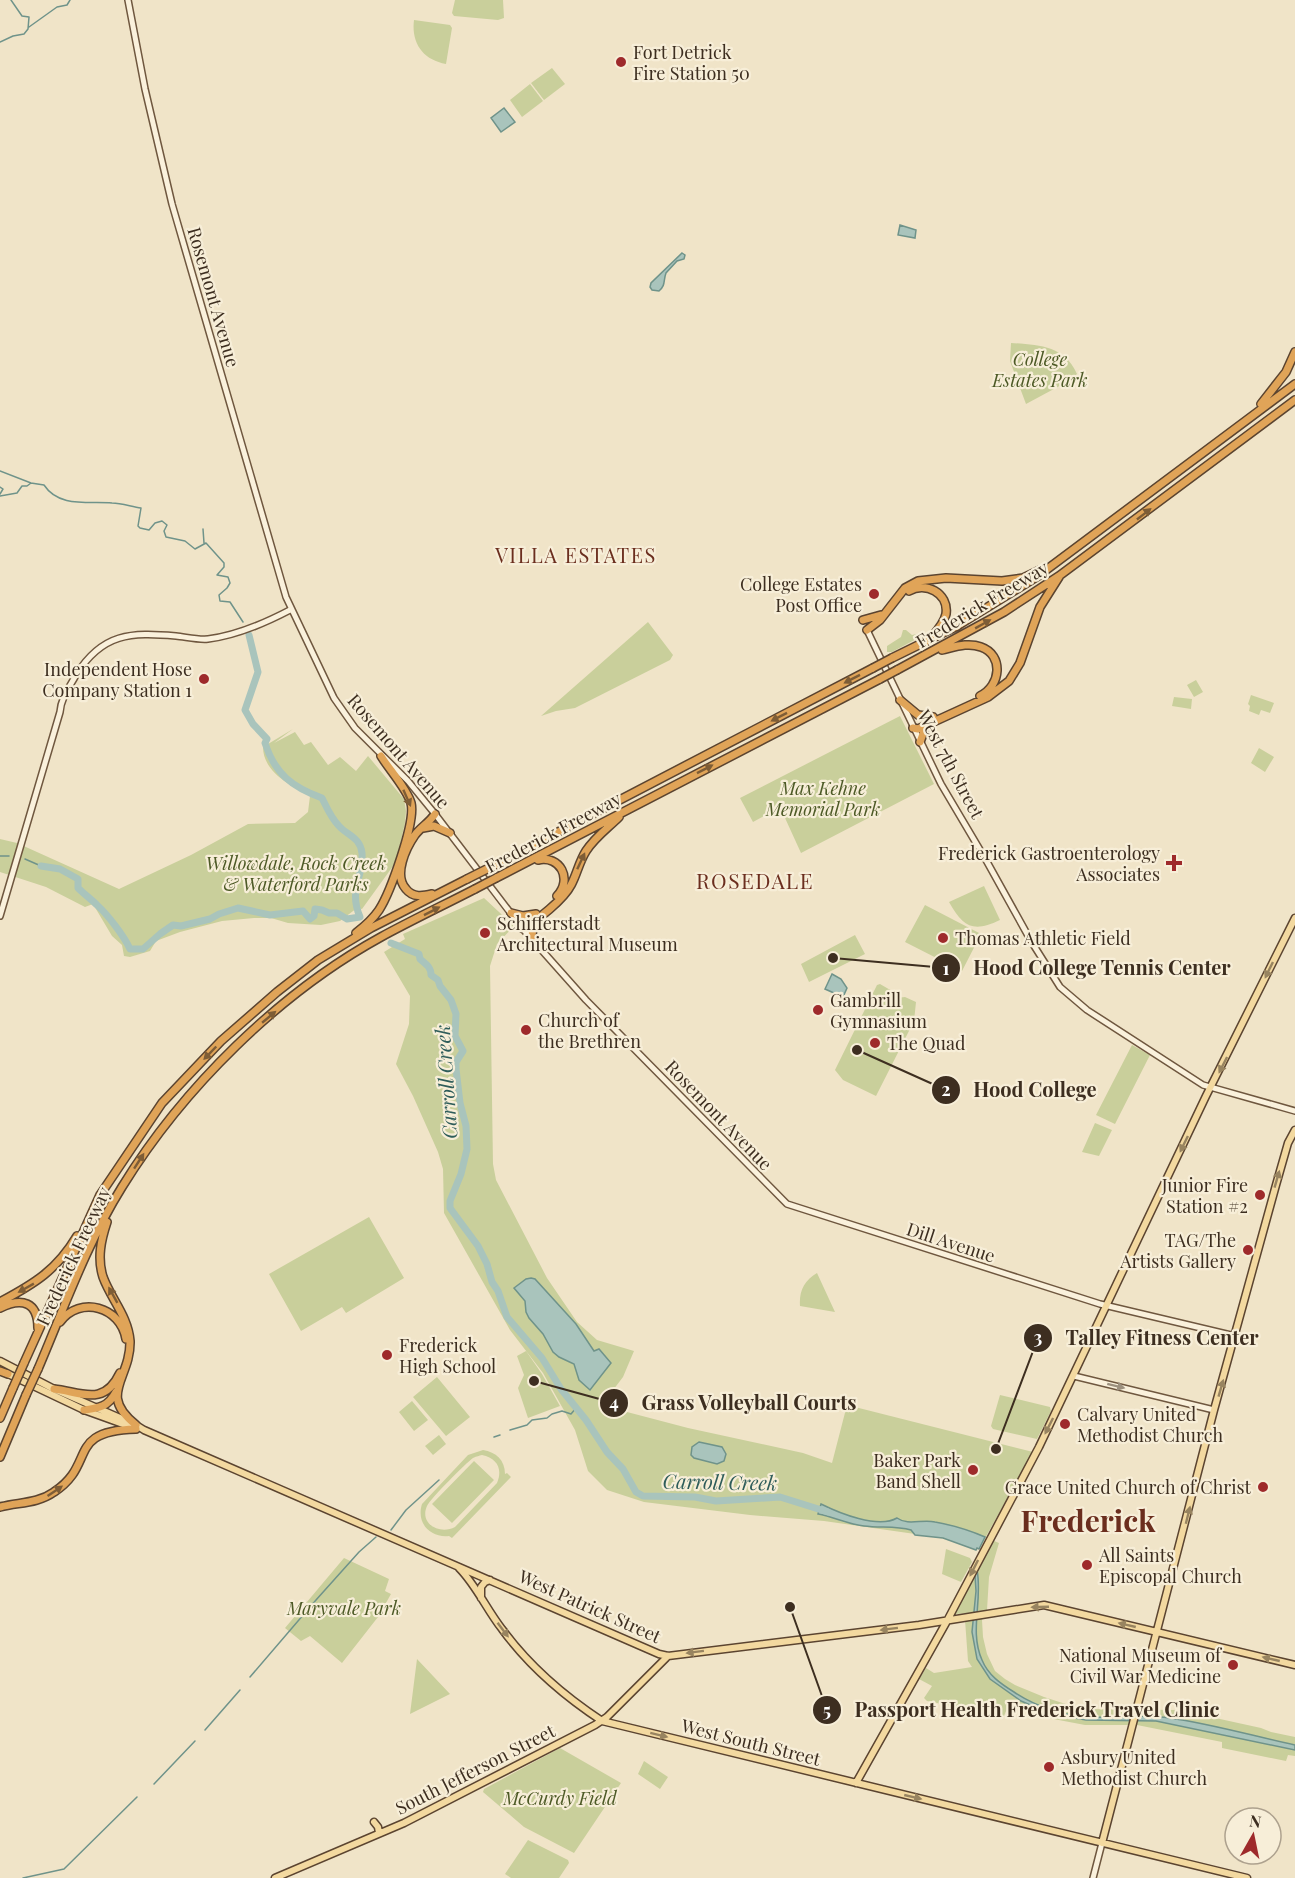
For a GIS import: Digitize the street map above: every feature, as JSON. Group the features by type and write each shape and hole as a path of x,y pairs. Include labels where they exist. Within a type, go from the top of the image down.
{"highway":[{"path":"1244,421 1276,386 1286,372 1295,351"},
{"name":"Frederick Freeway","path":"0,1417 100,1195 162,1103 221,1041 277,992 318,960 371,928 926,642 1000,601 1070,553 1295,384"},
{"name":"Frederick Freeway","path":"0,1457 90,1248 120,1189 175,1110 213,1068 265,1020 322,974 380,937 524,865 932,652 1004,612 1059,576 1295,400"},
{"path":"867,630 884,614 900,593 918,581 946,578 995,582 1010,580 1033,573 1070,553"},
{"path":"913,728 926,726 988,697 1009,681 1020,663 1040,607 1059,576"},
{"path":"867,630 881,625 908,591 926,587 940,595 946,610 942,624 926,642"},
{"path":"862,620 873,619 884,614"},
{"path":"913,728 985,694 993,686 998,671 991,653 980,646 959,646 932,652"},
{"path":"900,700 918,715 933,717"},
{"path":"920,742 926,726"},
{"path":"318,960 365,926 376,914 386,896 404,846 412,819 411,804 406,792 381,756"},
{"path":"522,928 533,922 567,891 587,849 625,811"},
{"path":"404,846 415,829 435,814"},
{"path":"435,814 406,850 401,880 406,890 417,896 424,896 457,884"},
{"path":"421,829 434,826 450,834"},
{"path":"522,928 560,894 565,877 562,868 551,860 543,859 524,865"},
{"path":"511,913 523,916 536,914"},
{"path":"532,939 533,922"},
{"path":"84,1410 107,1404 117,1389 128,1360 130,1342 128,1328 121,1308 103,1277 100,1252 106,1223 120,1189"},
{"path":"0,1302 32,1285 51,1271 73,1243 100,1195"},
{"path":"0,1308 20,1302 32,1307 38,1316 38,1328 34,1342"},
{"path":"48,1345 63,1318 73,1310 86,1306 99,1308 113,1315 120,1323 125,1335 126,1348 123,1365 116,1381 107,1390 98,1395 88,1396 54,1389"},
{"path":"0,1370 8,1374"},
{"path":"117,1389 120,1409 138,1428"},
{"path":"0,1507 36,1501 53,1493 73,1473 86,1447 94,1438 113,1430 138,1428"}],"main road":[{"name":"Rosemont Avenue","path":"128,0 145,89 172,204 261,517 290,610 334,698 355,728 408,781 522,928 586,1000 787,1204"},
{"path":"0,916 42,776 61,701 82,666 94,653 113,640 129,635 146,633 205,639 224,636 290,610"},
{"name":"West 7th Street","path":"867,630 941,784 1060,987 1087,1010 1210,1089 1295,1111"},
{"path":"856,1784 947,1621 1039,1447 1210,1089 1295,918"},
{"path":"1093,1878 1275,1185 1288,1143 1295,1130"},
{"name":"Dill Avenue","path":"787,1204 1107,1306 1235,1336"},
{"name":"West Patrick Street","path":"0,1361 138,1428 668,1656 947,1621 1044,1605 1295,1665"},
{"name":"West Patrick Street","path":"8,1374 84,1410 138,1428"},
{"path":"1074,1376 1215,1410"},
{"name":"West South Street","path":"456,1566 466,1575 507,1636 531,1664 559,1689 602,1721 1247,1878"},
{"path":"481,1600 481,1587 490,1580"},
{"name":"South Jefferson Street","path":"275,1878 404,1823 602,1721 668,1656"},
{"path":"374,1822 379,1833"}],"green space":[{"path":"455,0 503,0 504,18 498,20 454,16 452,13"},
{"path":"414,20 450,25 452,28 446,64 431,59 420,49 415,36"},
{"path":"552,68 565,84 544,100 531,83"},
{"path":"530,84 543,101 522,117 510,100"},
{"name":"College Estates Park","path":"1011,343 1040,346 1058,352 1072,364 1077,374 1026,404 1010,361"},
{"path":"648,622 673,655 670,660 575,708 541,716"},
{"path":"903,630 912,635 921,633 922,636 892,652 887,652 887,646 901,637"},
{"path":"1196,680 1203,692 1194,697 1187,685"},
{"path":"1251,695 1274,703 1270,713 1261,710 1259,715 1249,711 1248,704"},
{"path":"1174,697 1192,699 1191,709 1172,706"},
{"name":"Max Kehne Memorial Park","path":"900,716 934,784 801,853 780,807 753,822 740,798"},
{"name":"Willowdale, Rock Creek & Waterford Parks","path":"293,729 274,743 295,732 304,745 311,742 328,765 340,757 356,771 368,756 404,799 405,823 396,862 362,909 357,908 340,921 321,925 288,923 271,918 222,921 156,941 150,951 130,957 124,956 122,945 112,936 93,904 85,907 46,887 0,872 0,839 17,843 119,889 191,855 248,824 295,823 308,812 310,796 287,783 273,771 264,756 263,747"},
{"path":"1259,748 1274,757 1265,772 1251,763"},
{"path":"984,886 1000,920 976,927 964,922 949,902"},
{"path":"484,898 514,926 497,944 490,966 493,1164 496,1180 547,1278 577,1322 597,1340 634,1351 623,1377 604,1402 608,1407 688,1428 803,1453 832,1463 847,1405 1033,1452 979,1549 976,1550 943,1538 824,1521 750,1515 644,1502 607,1490 588,1471 575,1430 543,1373 510,1330 444,1213 443,1169 438,1152 396,1064 409,1024 410,996 384,952 405,939 403,934"},
{"name":"Thomas Athletic Field","path":"925,905 981,934 962,971 905,942"},
{"path":"855,935 865,954 809,982 801,964"},
{"name":"The Quad","path":"880,984 892,991 896,998 905,997 916,1002 914,1021 876,1096 843,1080 835,1070 877,985"},
{"path":"1132,1045 1150,1055 1115,1124 1096,1115"},
{"path":"1095,1123 1112,1130 1099,1156 1082,1152"},
{"path":"369,1217 404,1278 346,1313 342,1307 301,1331 269,1274"},
{"path":"817,1273 835,1312 800,1306 803,1287"},
{"path":"526,1351 560,1406 528,1418 518,1388 524,1375 517,1356"},
{"path":"437,1377 470,1417 446,1436 413,1397"},
{"path":"1000,1395 1050,1407 1051,1411 1037,1439 993,1429 991,1426"},
{"path":"412,1401 428,1420 414,1431 399,1412"},
{"path":"439,1435 446,1444 433,1455 425,1446"},
{"path":"483,1450 492,1453 501,1461 505,1474 511,1477 452,1538 436,1535 423,1523 422,1504 468,1455","holes":["487,1456 495,1461 499,1469 497,1483 455,1527 443,1530 428,1523 425,1512 430,1502 473,1458"]},
{"path":"474,1461 494,1480 452,1523 432,1504"},
{"path":"992,1540 999,1543 989,1577 987,1610 982,1620 983,1637 987,1654 995,1671 1005,1679 1044,1697 1081,1709 1179,1710 1295,1737 1295,1756 1288,1755 1286,1761 1222,1748 1222,1742 1137,1725 1085,1725 1043,1717 1008,1706 1004,1716 927,1701 924,1698 932,1686 919,1679 926,1668 934,1673 972,1667 968,1661 965,1620 973,1618 972,1613 955,1614"},
{"path":"946,1549 970,1558 972,1562 961,1582 942,1574"},
{"name":"Maryvale Park","path":"344,1558 389,1579 385,1591 391,1594 378,1617 342,1663 310,1636 301,1641 285,1628"},
{"path":"417,1659 450,1694 410,1714"},
{"name":"McCurdy Field","path":"560,1748 621,1783 574,1853 524,1827 483,1792 484,1789"},
{"path":"644,1761 668,1777 660,1789 638,1774"},
{"path":"528,1840 568,1860 569,1863 559,1878 511,1878 505,1874"}],"water":[{"path":"504,108 515,122 501,132 491,118"},
{"path":"900,225 916,230 915,238 898,235"},
{"path":"682,253 685,255 684,259 677,261 666,273 661,289 652,290 651,283"},
{"path":"832,974 841,979 847,988 843,997 825,989"},
{"path":"531,1278 535,1279 576,1324 594,1351 599,1349 611,1363 590,1390 579,1380 574,1364 553,1352 543,1334 529,1318 525,1301 514,1288"},
{"path":"699,1442 722,1447 726,1454 724,1461 717,1464 694,1458 691,1455 692,1447"},
{"path":"821,1504 838,1512 869,1521 880,1522 897,1518 906,1522 930,1521 985,1537 979,1549 976,1550 943,1538 915,1535 911,1530 858,1525 818,1514"},
{"path":"977,1570 978,1649 982,1660 995,1679 1023,1697 1051,1710 1071,1715 1160,1717 1201,1723 1295,1745 1295,1750 1156,1721 1086,1720 1069,1717 1044,1711 1021,1701 990,1679 977,1659 972,1632"}],"waterway":[{"name":"Carroll Creek","path":"0,42 24,34 28,29 29,17 22,16 11,0"},
{"path":"29,27 57,7 67,5 70,0"},
{"name":"Carroll Creek","path":"0,471 31,483 44,485 50,492 66,500 116,503 141,508 138,526 140,528 149,530 155,523 162,521 167,525 164,531 166,537 185,541 195,549 206,543 224,563 224,567 217,575 228,577 230,583 219,595 220,601 230,602 243,622"},
{"path":"0,496 17,493 22,486 31,483"},
{"path":"0,487 3,489 0,494"},
{"path":"203,529 204,543"},
{"path":"41,866 60,869 78,879 78,888 106,914 130,949 143,949 173,925 181,926 210,919 238,908 270,915 303,911 310,919 314,916 315,909 337,913 347,919 360,917 356,899 362,861 359,843 336,823 322,798 302,789 286,778 269,754 265,743 267,739 253,724 245,710 258,672 249,635"},
{"path":"0,856 9,856"},
{"path":"25,859 41,866"},
{"name":"Carroll Creek","path":"391,943 419,954 431,975 438,980 451,1000 456,1014 455,1036 463,1051 456,1062 456,1069 460,1103 466,1126 467,1149 461,1174 450,1201 450,1208 478,1246 507,1317 542,1358 561,1389 586,1420 607,1452 623,1469 636,1492 643,1496 695,1497 716,1501 780,1497 828,1512"},
{"path":"510,1430 527,1425 532,1420 547,1418 562,1411 571,1414 576,1408"},
{"path":"494,1437 500,1435"},
{"path":"391,1530 406,1510 439,1480"},
{"path":"250,1677 359,1552 376,1537"},
{"path":"205,1730 240,1690"},
{"path":"154,1784 195,1741"},
{"path":"23,1878 64,1869 137,1797"}],"place":[{"name":"Fort Detrick Fire Station 50","path":"621,62"},
{"name":"College Estates Post Office","path":"874,594"},
{"name":"Independent Hose Company Station 1","path":"204,679"},
{"name":"Frederick Gastroenterology Associates","path":"1174,863"},
{"name":"Schifferstadt Architectural Museum","path":"485,933"},
{"name":"Thomas Athletic Field","path":"943,938"},
{"name":"Hood College Tennis Center","path":"833,958"},
{"name":"Gambrill Gymnasium","path":"818,1010"},
{"name":"Church of the Brethren","path":"526,1030"},
{"name":"The Quad","path":"875,1043"},
{"name":"Hood College","path":"857,1050"},
{"name":"Junior Fire Station #2","path":"1260,1195"},
{"name":"TAG/The Artists Gallery","path":"1248,1250"},
{"name":"Frederick High School","path":"387,1355"},
{"name":"Grass Volleyball Courts","path":"534,1381"},
{"name":"Calvary United Methodist Church","path":"1065,1424"},
{"name":"Talley Fitness Center","path":"996,1449"},
{"name":"Baker Park Band Shell","path":"973,1470"},
{"name":"Grace United Church of Christ","path":"1263,1487"},
{"name":"All Saints Episcopal Church","path":"1087,1565"},
{"name":"Passport Health Frederick Travel Clinic","path":"790,1607"},
{"name":"National Museum of Civil War Medicine","path":"1233,1665"},
{"name":"Asbury United Methodist Church","path":"1049,1767"}],"district":[{"name":"VILLA ESTATES","path":"576,554"},
{"name":"ROSEDALE","path":"755,880"},
{"name":"Frederick","path":"1088,1520"}]}
